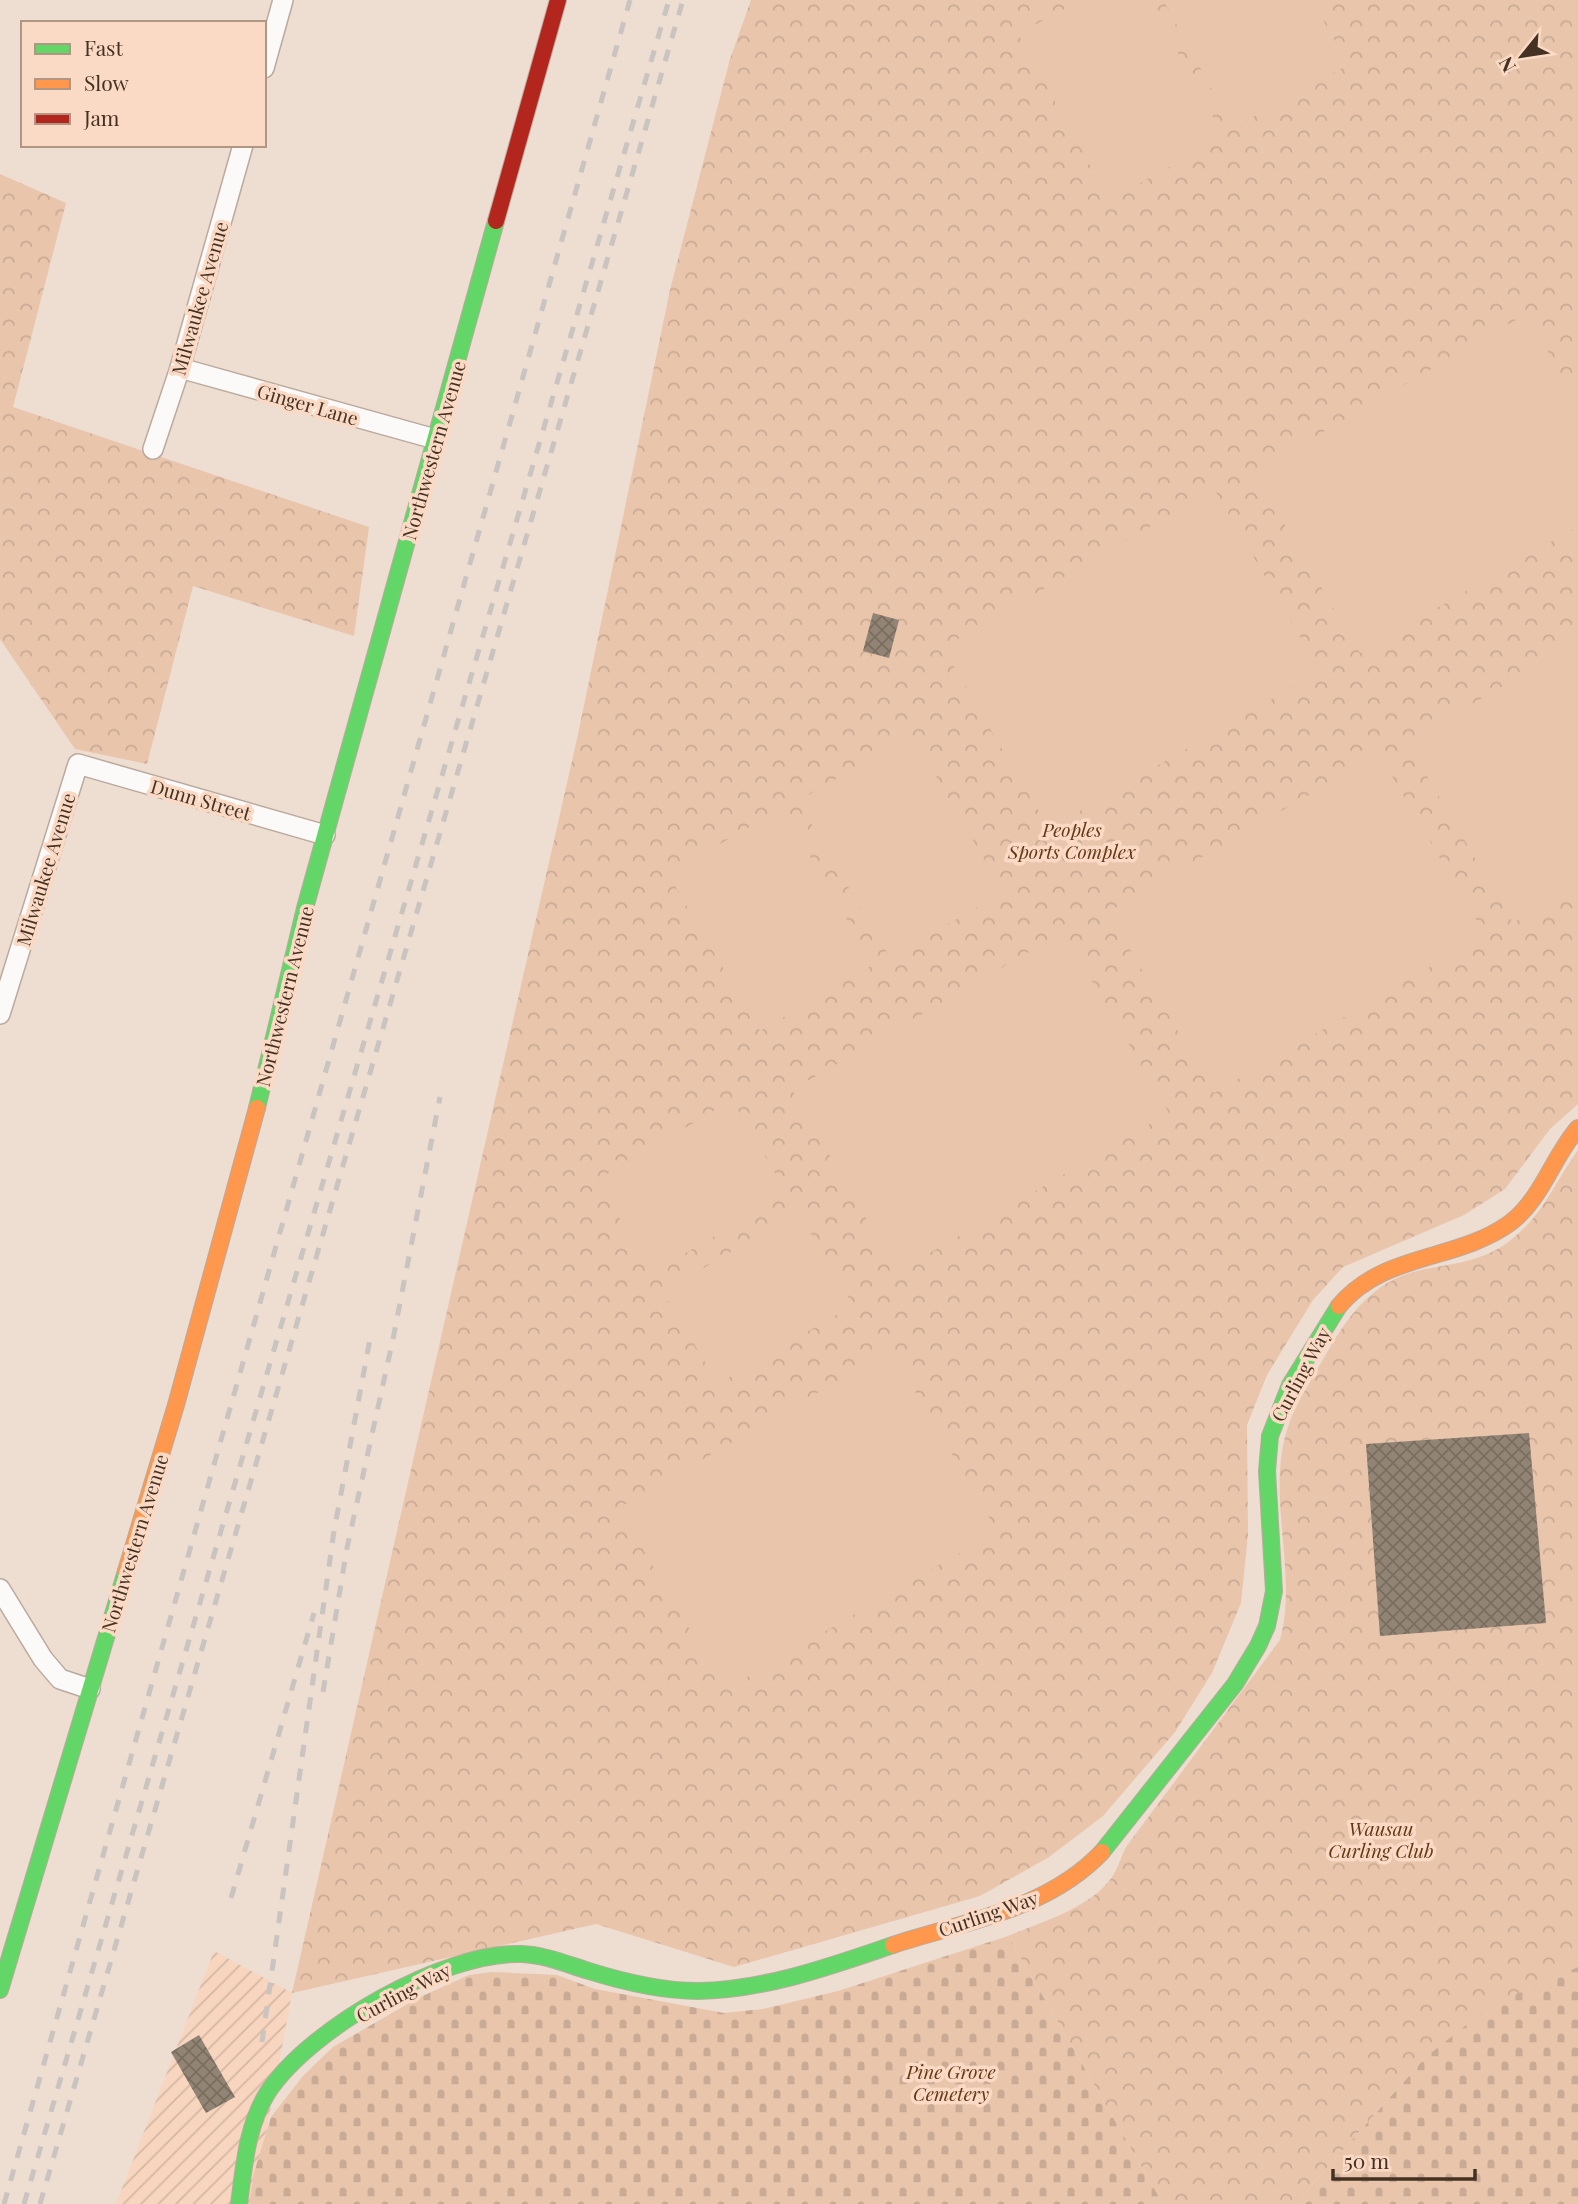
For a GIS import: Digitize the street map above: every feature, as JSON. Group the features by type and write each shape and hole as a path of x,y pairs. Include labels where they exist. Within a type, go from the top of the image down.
{"street":[{"path":"266,61 283,0"},
{"name":"Northwestern Avenue","path":"0,1990 176,1405 255,1116 325,835 558,0"},
{"name":"Milwaukee Avenue","path":"153,449 180,368 242,147"},
{"name":"Ginger Lane","path":"180,368 435,439"},
{"name":"Milwaukee Avenue","path":"0,1014 78,764"},
{"name":"Dunn Street","path":"78,764 325,835"},
{"name":"Curling Way","path":"239,2204 247,2143 254,2122 267,2094 287,2067 320,2039 434,1972 469,1960 520,1954 552,1959 625,1982 660,1988 701,1990 746,1986 808,1972 1009,1909 1051,1892 1081,1871 1114,1838 1161,1778 1241,1673 1264,1632 1272,1606 1274,1577 1267,1492 1269,1442 1281,1405 1336,1309 1351,1292 1377,1272 1402,1261 1464,1248 1513,1220 1535,1197 1559,1152 1578,1128"},
{"path":"0,1589 43,1659 60,1679 90,1689"}],"shaded area":[{"path":"214,1951 292,1993 253,2204 116,2204"}],"green space":[{"name":"Peoples Sports Complex","path":"751,0 1578,0 1578,1104 1550,1129 1505,1189 1464,1215 1343,1267 1313,1300 1267,1375 1247,1425 1248,1534 1241,1603 1212,1673 1175,1732 1103,1816 1049,1857 980,1896 734,1967 596,1924 292,1993 577,739 670,290 730,59"},
{"path":"1081,0 1149,0 1224,137 1109,200 1018,34"},
{"path":"1163,0 1312,0 1348,65 1233,128"},
{"path":"0,174 66,203 13,407 369,527 354,636 193,586 147,764 75,749 0,639"},
{"path":"1526,314 1578,403 1578,526 1360,653 1254,472"},
{"path":"1214,489 1320,671 1049,829 943,648"},
{"path":"1578,642 1578,885 1513,923 1407,742"},
{"path":"912,735 1003,892 890,958 798,801"},
{"path":"1379,754 1485,935 1214,1093 1108,912"},
{"path":"782,808 873,965 760,1031 668,874"},
{"path":"1063,932 1169,1113 897,1272 792,1090"},
{"path":"732,1100 787,1193 652,1273 597,1180"},
{"name":"Wausau Curling Club","path":"1578,1150 1578,1967 1426,2057 1295,2204 1163,2204 1008,1936 1079,1906 1103,1888 1114,1874 1126,1847 1280,1640 1286,1587 1280,1505 1282,1451 1298,1404 1354,1312 1366,1299 1395,1279 1413,1272 1471,1260 1504,1245 1538,1213"},
{"path":"798,1212 853,1305 718,1384 663,1292"},
{"path":"891,1350 997,1531 725,1690 619,1508"},
{"name":"Pine Grove Cemetery","path":"1008,1936 1163,2204 249,2204 254,2173 271,2117 303,2076 333,2047 418,1998 469,1975 492,1972 557,1975 595,1989 724,2013 763,2009 838,1991"},
{"path":"1578,1967 1578,2204 1295,2204 1426,2057 1490,2006"}],"building":[{"path":"873,613 899,620 889,658 863,651"},
{"path":"1529,1433 1546,1623 1380,1636 1366,1444"},
{"path":"199,2035 235,2097 206,2113 171,2052"}],"railway":[{"path":"4,2204 630,0"},
{"path":"24,2204 669,0"},
{"path":"40,2204 683,0"},
{"path":"323,1692 347,1548 393,1339 440,1097"},
{"path":"262,2042 334,1531 370,1339"},
{"path":"231,1898 314,1613"}],"traffic: fast":[{"path":"257,1108 305,908 496,221"},
{"path":"1102,1852 1235,1684 1267,1626 1274,1591 1267,1471 1270,1436 1290,1385 1339,1306"},
{"path":"0,1990 126,1571"},
{"path":"239,2204 251,2132 268,2092 288,2068 315,2043 347,2019 419,1979 491,1956 522,1954 547,1958 656,1988 684,1991 723,1990 773,1982 893,1945"}],"traffic: slow":[{"path":"126,1571 176,1405 257,1108"},
{"path":"1339,1306 1357,1289 1377,1276 1399,1266 1467,1245 1510,1223 1530,1203 1578,1128"},
{"path":"893,1945 1031,1901 1080,1872 1102,1852"}],"traffic: jam":[{"path":"496,221 558,0"}]}
